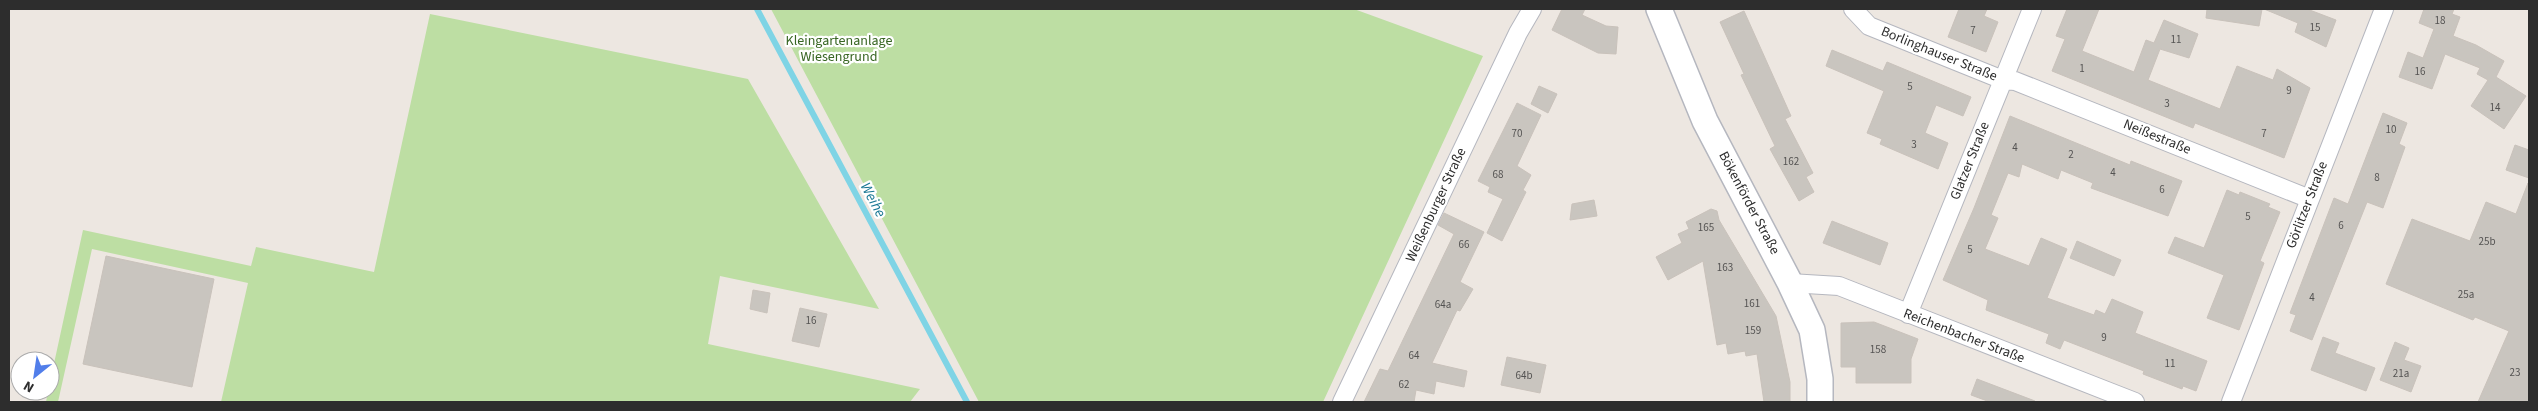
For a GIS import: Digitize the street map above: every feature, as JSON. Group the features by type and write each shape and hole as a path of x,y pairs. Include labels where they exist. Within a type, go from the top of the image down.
{"street":[{"name":"Weißenburger Straße","path":"1342,402 1518,33 1532,9"},
{"name":"Bökenförder Straße","path":"1659,9 1705,121 1790,283 1812,330 1820,379 1820,402"},
{"name":"Borlinghauser Straße","path":"1853,9 1869,26 2003,80"},
{"name":"Glatzer Straße","path":"1908,314 2032,9"},
{"name":"Görlitzer Straße","path":"2231,402 2384,9"},
{"name":"Neißestraße","path":"2003,80 2015,81 2310,198"},
{"name":"Reichenbacher Straße","path":"1790,283 1840,286 2135,402"}],"green space":[{"name":"Kleingartenanlage Wiesengrund","path":"771,9 1354,9 1483,56 1323,402 979,402"},
{"path":"430,14 748,79 879,309 720,276 708,344 920,389 910,402 221,402 248,283 92,249 60,393 60,351 57,351 83,230 251,266 256,247 374,272"}],"building":[{"path":"1562,9 1585,9 1582,15 1606,26 1618,27 1616,54 1598,53 1552,30"},
{"path":"1959,9 1987,9 1984,16 1998,22 1986,52 1948,37"},
{"path":"2067,9 2099,9 2082,51 2134,72 2146,40 2154,43 2164,20 2198,34 2189,58 2160,49 2148,80 2220,109 2237,66 2273,80 2277,69 2310,88 2284,158 2195,123 2193,128 2052,71 2065,39 2056,36"},
{"path":"2207,9 2262,9 2259,26 2206,18"},
{"path":"2264,9 2307,9 2336,20 2326,47 2295,32 2298,23"},
{"path":"2424,9 2454,9 2452,14 2460,17 2453,36 2476,45 2504,61 2496,77 2526,96 2504,129 2471,106 2488,80 2477,74 2480,68 2445,54 2432,89 2399,77 2408,52 2423,58 2434,29 2419,23"},
{"path":"1744,11 1791,116 1785,119 1813,173 1806,177 1814,192 1799,201 1770,149 1775,146 1741,75 1744,74 1720,22"},
{"path":"1832,50 1883,71 1887,62 1971,97 1963,116 1936,105 1925,133 1948,143 1938,169 1880,144 1882,139 1867,133 1884,91 1826,66"},
{"path":"1539,86 1557,94 1548,113 1531,104"},
{"path":"1517,103 1541,115 1517,166 1531,175 1523,190 1526,192 1502,241 1487,233 1503,199 1488,192 1490,187 1478,181"},
{"path":"2383,113 2407,123 2399,144 2405,147 2383,208 2367,202 2312,340 2290,331 2296,315 2290,313 2334,198 2348,204"},
{"path":"2010,116 2130,165 2131,161 2182,181 2168,216 2091,188 2093,183 2061,170 2058,179 2022,164 2019,177 2008,173 1991,215 1998,218 1985,249 2029,266 2041,238 2067,249 2047,298 2094,315 2096,310 2105,314 2112,299 2143,312 2135,333 2207,361 2196,391 2183,386 2182,389 2143,374 2144,371 2064,340 2060,349 2046,343 2049,334 1986,310 1988,300 1943,280"},
{"path":"2515,145 2529,150 2529,178 2506,170"},
{"path":"2528,183 2529,402 2478,402 2509,331 2475,317 2473,320 2386,284 2412,219 2470,241 2486,202 2516,214"},
{"path":"2227,190 2239,195 2240,192 2270,204 2268,207 2280,212 2260,261 2264,263 2239,330 2207,318 2224,275 2168,253 2175,237 2204,248"},
{"path":"1594,200 1597,216 1570,220 1572,204"},
{"path":"1711,209 1717,211 1719,220 1776,316 1790,382 1790,402 1764,402 1757,354 1746,356 1745,351 1728,354 1726,343 1717,345 1703,261 1668,280 1656,257 1682,243 1678,234 1689,229 1686,222"},
{"path":"1444,213 1484,232 1460,282 1473,289 1460,311 1457,310 1432,363 1467,371 1464,387 1436,381 1434,394 1416,390 1414,402 1364,402 1380,369 1388,371 1454,234 1438,225"},
{"path":"1832,221 1888,243 1880,265 1823,243"},
{"path":"2077,241 2121,260 2114,276 2070,258"},
{"path":"106,256 214,279 192,387 83,364"},
{"path":"753,290 770,293 767,313 750,309"},
{"path":"800,308 827,314 819,347 792,341"},
{"path":"1874,322 1918,339 1911,359 1911,383 1856,383 1856,367 1841,367 1841,323"},
{"path":"2323,337 2339,343 2335,353 2375,368 2366,391 2311,370"},
{"path":"2395,342 2409,348 2404,360 2421,366 2411,392 2380,380"},
{"path":"1507,357 1546,365 1540,393 1501,385"},
{"path":"1977,379 2035,402 1990,402 1971,395"}],"waterway":[{"name":"Weihe","path":"757,9 967,402"}]}
